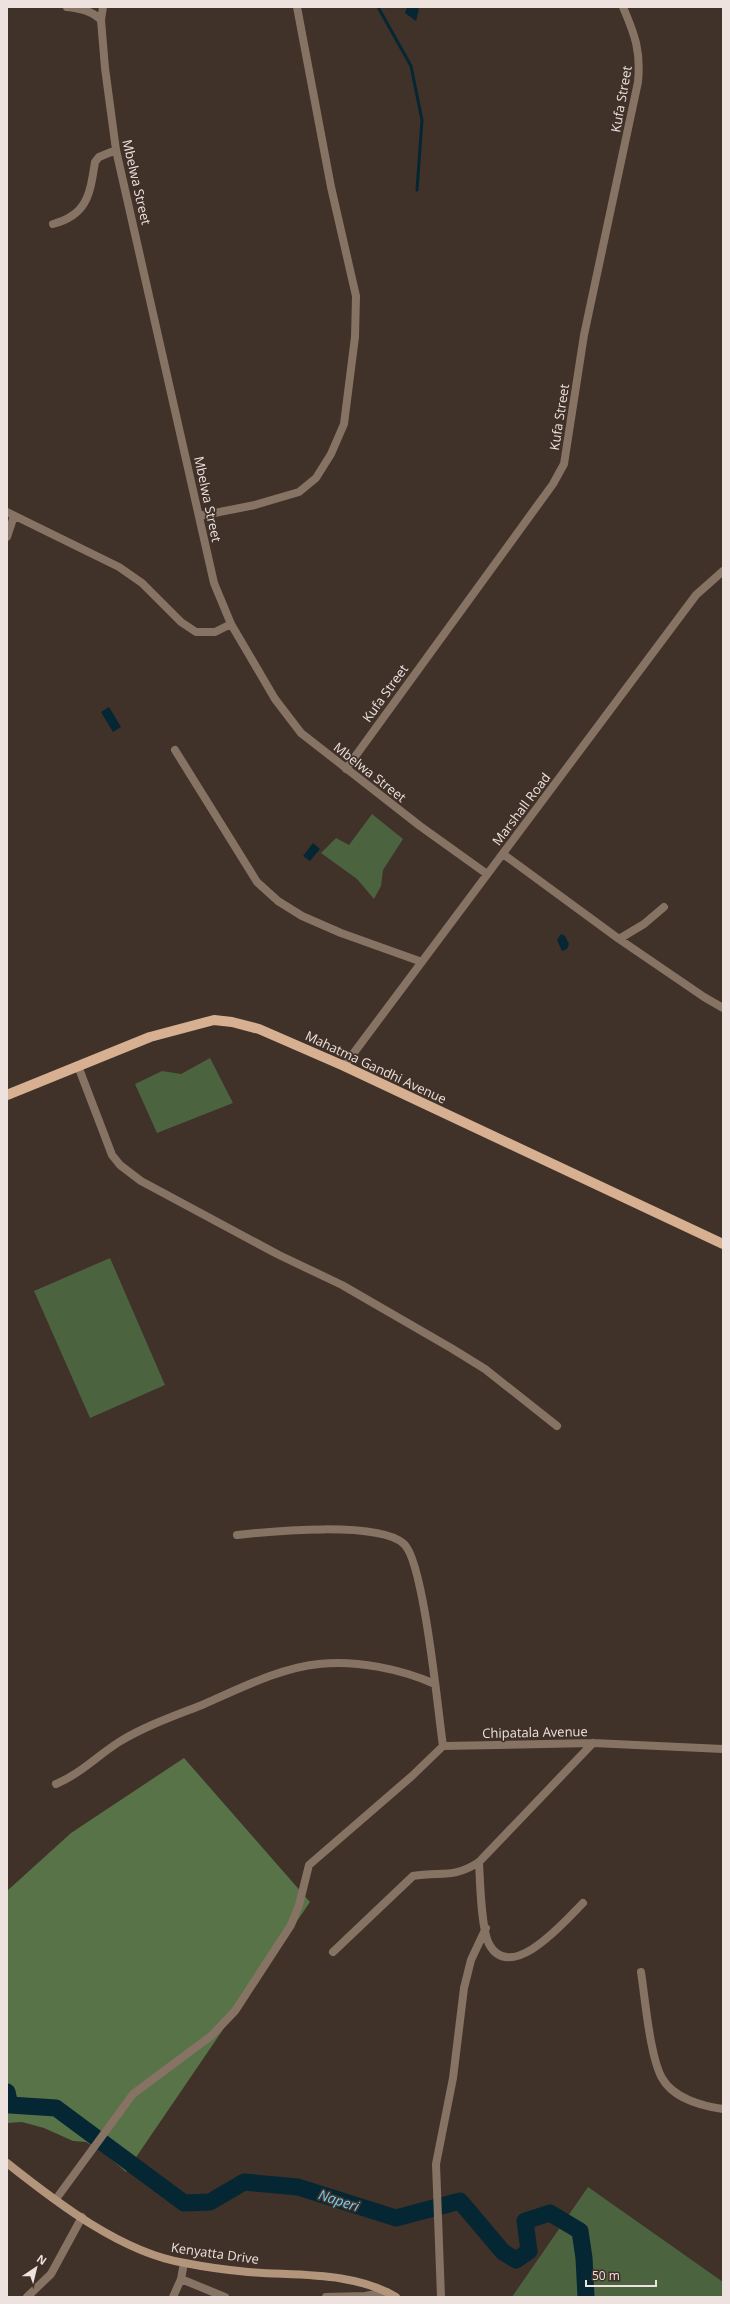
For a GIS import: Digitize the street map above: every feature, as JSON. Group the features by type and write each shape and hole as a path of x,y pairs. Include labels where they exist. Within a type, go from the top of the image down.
{"main road":[{"name":"Mahatma Gandhi Avenue","path":"7,1095 150,1037 214,1020 232,1022 260,1029 344,1066 723,1244"},
{"name":"Kenyatta Drive","path":"7,2163 82,2217 138,2249 159,2257 184,2263 247,2272 348,2279 387,2292 396,2297"}],"street":[{"path":"67,7 86,10 101,20"},
{"name":"Mbelwa Street","path":"103,7 101,20 108,98 116,150 214,583 230,624 288,719 301,733 346,769 487,874"},
{"path":"199,516 255,505 299,492 316,478 331,454 344,424 354,337 356,296 331,187 297,7"},
{"name":"Kufa Street","path":"346,769 553,484 564,464 584,335 638,82 640,61 635,39 623,7"},
{"path":"52,224 68,218 82,207 88,196 95,162 99,157 116,150"},
{"path":"7,537 11,514 119,567 142,583 181,622 196,632 216,632 230,624"},
{"name":"Marshall Road","path":"344,1066 696,595 723,571"},
{"path":"174,750 257,882 278,902 302,916 341,933 422,962"},
{"path":"503,854 619,940 723,1008"},
{"path":"619,940 644,924 664,908"},
{"path":"78,1066 112,1155 120,1165 141,1181 330,1279 407,1322 485,1369 558,1426"},
{"path":"56,2199 133,2094 211,2036 235,2011 291,1925 299,1905 309,1865 412,1776 443,1746 436,1684 414,1562 410,1552 401,1542 386,1534 308,1529 237,1535"},
{"path":"56,1784 70,1778 120,1742 151,1726 261,1680 295,1669 320,1664 372,1667 423,1678 436,1684"},
{"path":"332,1952 413,1876 453,1874 466,1870 479,1862 593,1743"},
{"name":"Chipatala Avenue","path":"443,1746 593,1743 723,1749"},
{"path":"479,1862 481,1901 488,1943 493,1950 506,1956 520,1956 534,1949 583,1903"},
{"path":"441,2297 436,2164 453,2078 464,1988 471,1960 486,1928"},
{"path":"641,1972 656,2062 662,2078 672,2089 691,2101 723,2109"},
{"path":"27,2297 51,2274 82,2217"},
{"path":"173,2297 181,2279 184,2263"},
{"path":"181,2279 224,2297"},
{"path":"326,2297 366,2296 387,2292"}],"green space":[{"path":"372,814 403,839 383,870 381,886 374,899 357,879 321,853 336,838 349,845"},
{"path":"210,1058 233,1103 157,1133 135,1084 162,1071 181,1074"},
{"path":"110,1258 165,1385 90,1418 34,1291"},
{"path":"184,1758 310,1902 126,2172 104,2153 86,2142 73,2141 44,2128 22,2122 7,2123 7,1891 71,1833"},
{"path":"588,2187 723,2282 723,2297 512,2297"}],"water":[{"path":"407,7 416,7 419,9 416,21 405,13"},
{"path":"109,707 121,727 113,732 101,712"},
{"path":"313,843 320,849 310,861 303,856"},
{"path":"561,934 565,936 569,944 567,949 562,951 557,940"}],"waterway":[{"path":"378,7 411,66 422,120 417,190"},
{"name":"Naperi","path":"7,2092 10,2105 56,2108 184,2203 210,2202 244,2182 298,2187 396,2218 460,2201 503,2252 516,2260 529,2251 525,2221 550,2213 580,2231 584,2258 586,2297"}]}
